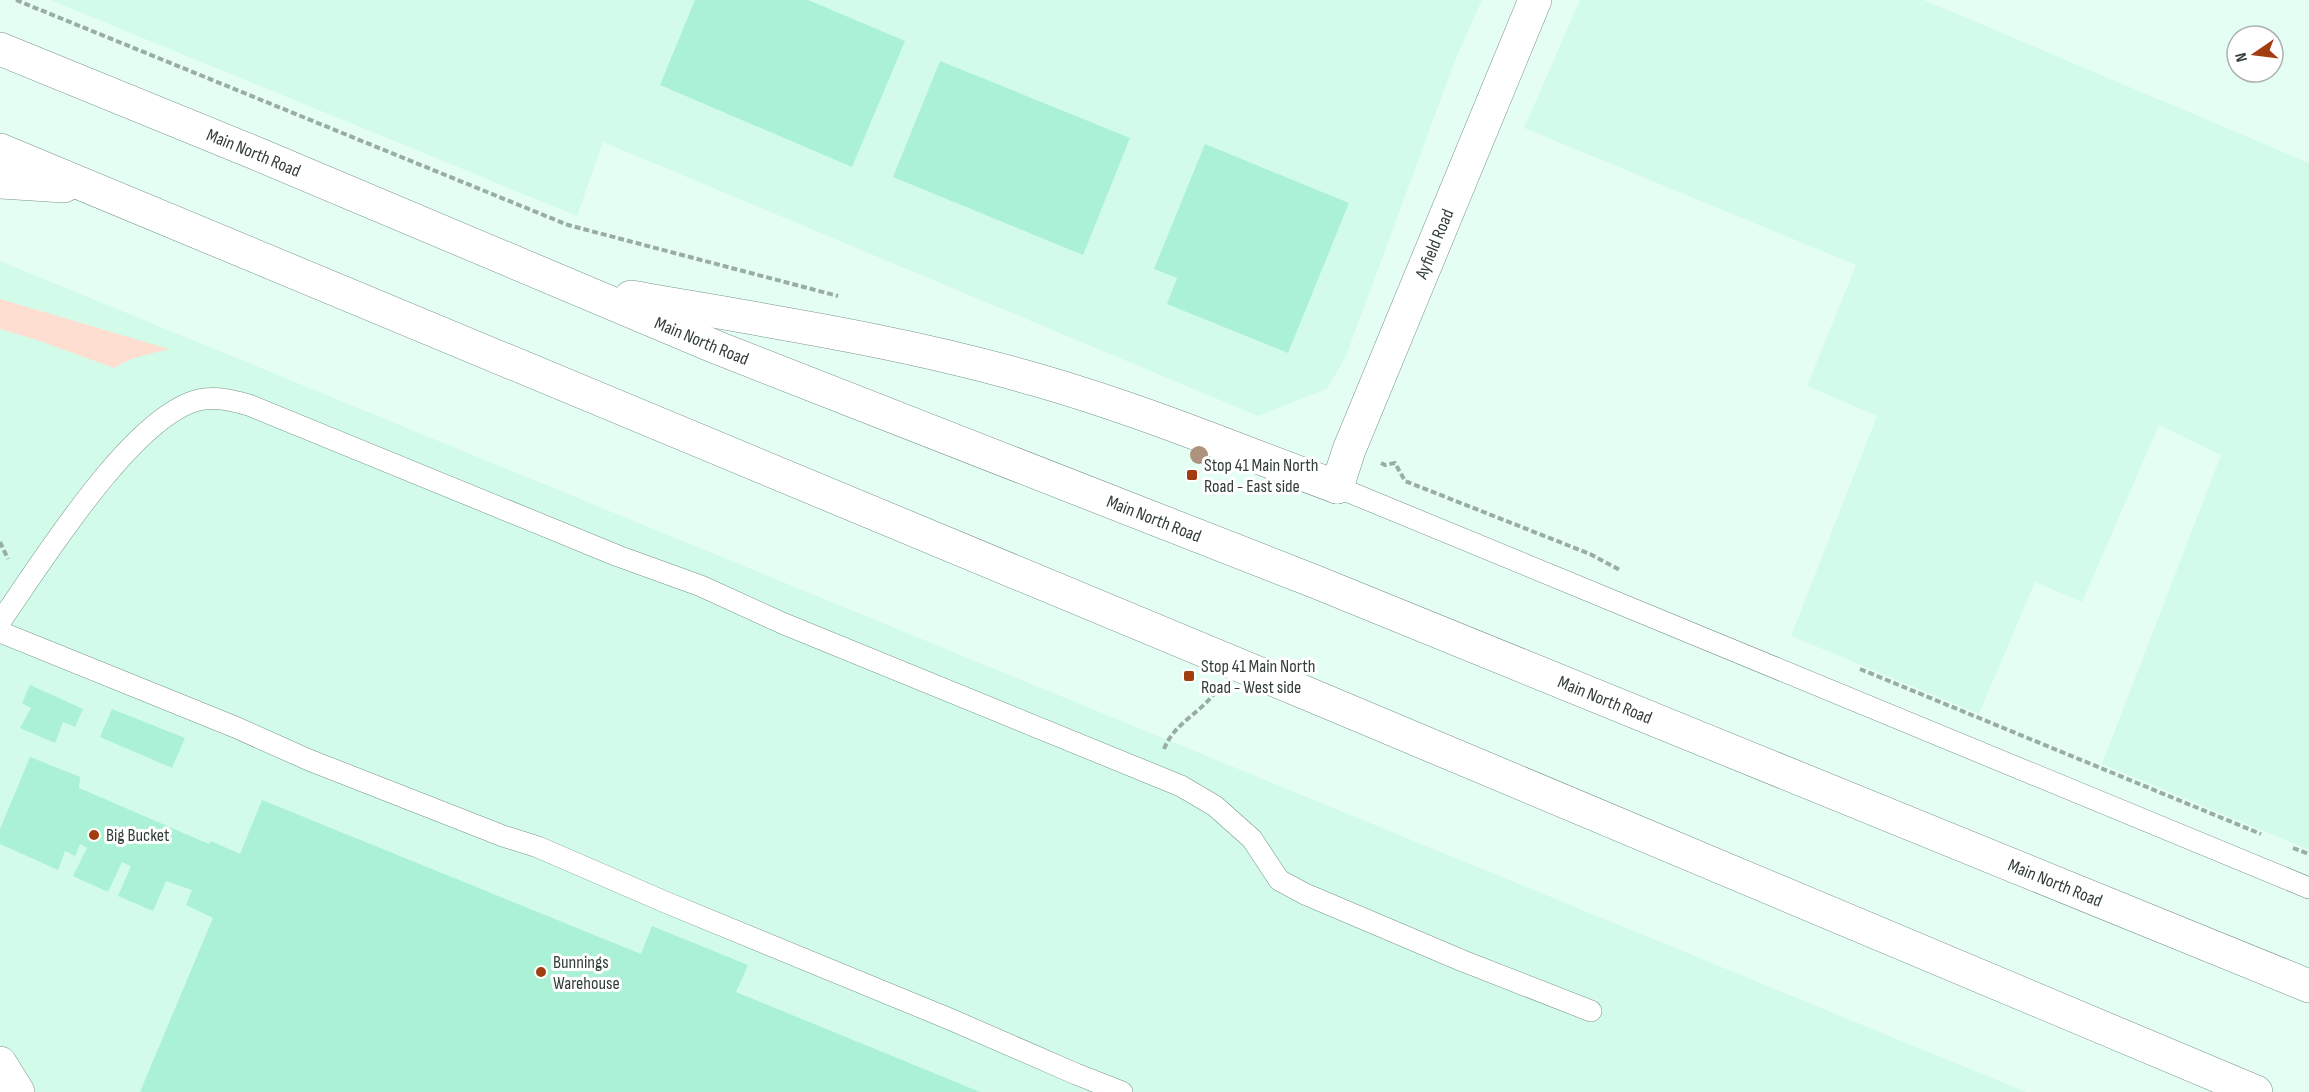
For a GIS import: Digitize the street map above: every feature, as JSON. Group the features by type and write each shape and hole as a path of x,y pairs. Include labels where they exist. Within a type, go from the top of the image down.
{"main road":[{"name":"Ayfield Road","path":"1337,487 1353,440 1535,0"},
{"name":"Main North Road","path":"0,49 718,348 1327,586 2309,986"},
{"path":"0,150 1306,693 2256,1092"},
{"path":"0,182 89,188"},
{"path":"573,287 897,344 1037,380 1144,415 1337,487"},
{"path":"0,1063 18,1092"}],"lane":[{"path":"0,622 105,475 158,421 177,409 203,399 227,399 249,405 414,471 618,556 701,586 792,627 1181,786 1215,806 1252,839 1278,880 1305,894 1463,961 1591,1011"},
{"path":"1337,487 2309,888"},
{"path":"0,632 160,699 235,727 309,760 503,836 538,847 1122,1092"}],"path":[{"path":"1154,775 1166,743 1178,726 1206,705 1217,689"}],"shaded area":[{"path":"50,0 1482,0 1456,58 1346,356 1327,389 1258,416 603,142 577,216"},
{"path":"1580,0 1924,0 2309,163 2309,850 2102,764 2221,455 2159,425 2082,602 2035,582 1979,714 1791,636 1877,416 1807,386 1856,265 1524,128"},
{"path":"0,261 2026,1092 0,1092"},
{"path":"0,299 169,349 131,359 114,368 0,329"}],"building":[{"path":"695,0 808,0 905,41 852,167 660,85"},
{"path":"940,61 1130,138 1083,255 893,177"},
{"path":"1205,144 1349,203 1288,353 1167,304 1177,278 1154,269"},
{"path":"30,685 83,709 75,727 63,722 55,743 20,728 31,708 22,703"},
{"path":"112,709 185,738 172,768 100,737"},
{"name":"Bunnings Warehouse","path":"30,757 80,777 79,788 209,844 211,841 240,854 262,800 641,954 652,926 748,965 736,992 980,1092 140,1092 213,918 186,905 192,890 166,881 153,911 118,896 131,866 122,862 108,892 73,876 87,848 80,844 75,856 65,851 58,870 0,844 0,829"}],"place":[{"name":"Stop 41 Main North Road - East side","path":"1192,475"},
{"name":"Stop 41 Main North Road - West side","path":"1189,676"},
{"name":"Big Bucket","path":"94,835"},
{"name":"Bunnings Warehouse","path":"541,972"}]}
